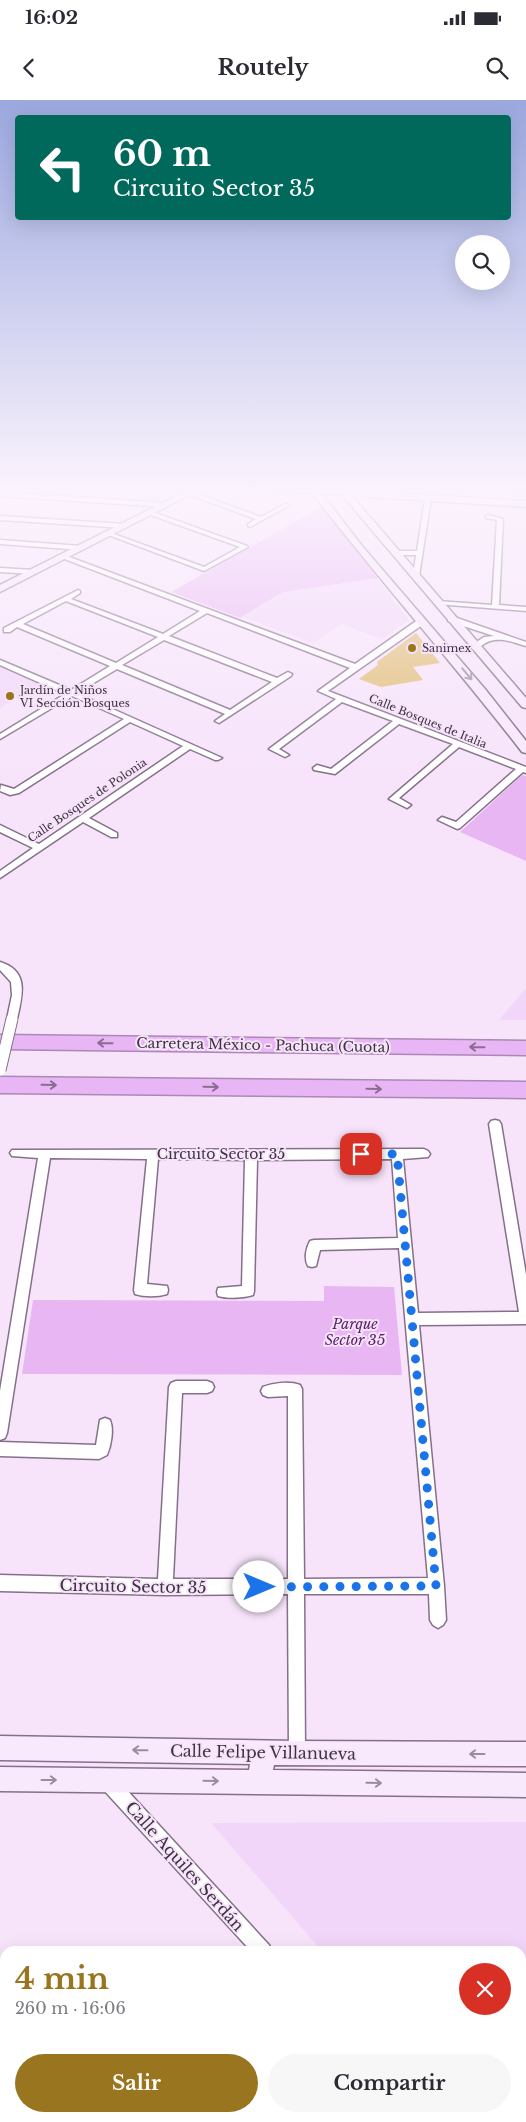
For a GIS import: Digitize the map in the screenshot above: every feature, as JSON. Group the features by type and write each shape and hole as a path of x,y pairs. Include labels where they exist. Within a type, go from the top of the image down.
{"highway":[{"name":"Carretera México - Pachuca (Cuota)","path":"0,1042 526,1048"},
{"path":"0,1085 526,1090"}],"main road":[{"path":"0,589 13,582"},
{"path":"389,582 481,691 526,749"},
{"path":"421,582 526,705"},
{"name":"Calle Felipe Villanueva","path":"0,1748 297,1754 526,1754"},
{"path":"260,1782 263,1753"},
{"name":"Calle Felipe Villanueva","path":"0,1780 526,1785"}],"street":[{"path":"132,582 356,667 422,621"},
{"path":"495,607 496,582"},
{"path":"7,630 78,592"},
{"path":"66,599 277,682"},
{"path":"438,603 526,609"},
{"path":"0,736 206,610"},
{"path":"451,619 526,644"},
{"path":"18,624 230,713"},
{"path":"475,647 487,639 503,637"},
{"path":"0,662 218,758"},
{"name":"Calle Bosques de Italia","path":"356,667 322,691 523,770"},
{"path":"218,721 288,674"},
{"path":"285,755 273,749 341,699"},
{"path":"1,788 10,792 16,791 128,720"},
{"path":"317,768 332,772 398,721"},
{"path":"407,805 393,799 457,744"},
{"name":"Calle Bosques de Polonia","path":"0,875 188,746"},
{"path":"442,820 457,826 523,770"},
{"path":"83,818 114,835"},
{"path":"0,828 39,848"},
{"path":"0,965 12,972 19,988 0,1070"},
{"path":"411,1319 526,1316 496,1124"},
{"name":"Circuito Sector 35","path":"16,1153 424,1154"},
{"path":"0,1433 5,1378 45,1153"},
{"path":"152,1154 140,1290 162,1290"},
{"path":"397,1154 438,1620"},
{"path":"223,1292 248,1291 251,1155"},
{"path":"312,1262 314,1245 404,1243"},
{"path":"165,1587 176,1387 208,1387"},
{"path":"268,1391 296,1389 297,1754"},
{"path":"0,1449 99,1452 102,1450 105,1425"},
{"name":"Circuito Sector 35","path":"0,1584 165,1587 436,1586"},
{"name":"Calle Aquiles Serdán","path":"107,1780 258,1946"}],"shaded area":[{"path":"347,582 379,582 409,620 382,639 341,624 313,643 243,617 283,592"},
{"name":"Jardín de Niños VI Sección Bosques","path":"0,666 40,684 0,708"},
{"path":"526,988 526,1020 499,1020"},
{"path":"526,1822 526,1946 318,1946 211,1823"}],"green space":[{"path":"188,582 348,582 283,592 240,618 171,592"},
{"path":"522,775 526,776 526,861 460,832"},
{"name":"Parque Sector 35","path":"324,1286 394,1287 402,1375 22,1374 33,1300 324,1301"}],"building":[{"name":"Sanimex","path":"416,633 440,663 413,667 423,680 381,687 359,679 378,665 377,662"}],"place":[{"name":"Sanimex","path":"412,648"},
{"name":"Jardín de Niños VI Sección Bosques","path":"10,696"}],"route":[{"path":"259,1587 436,1586 397,1154 361,1154"}]}
